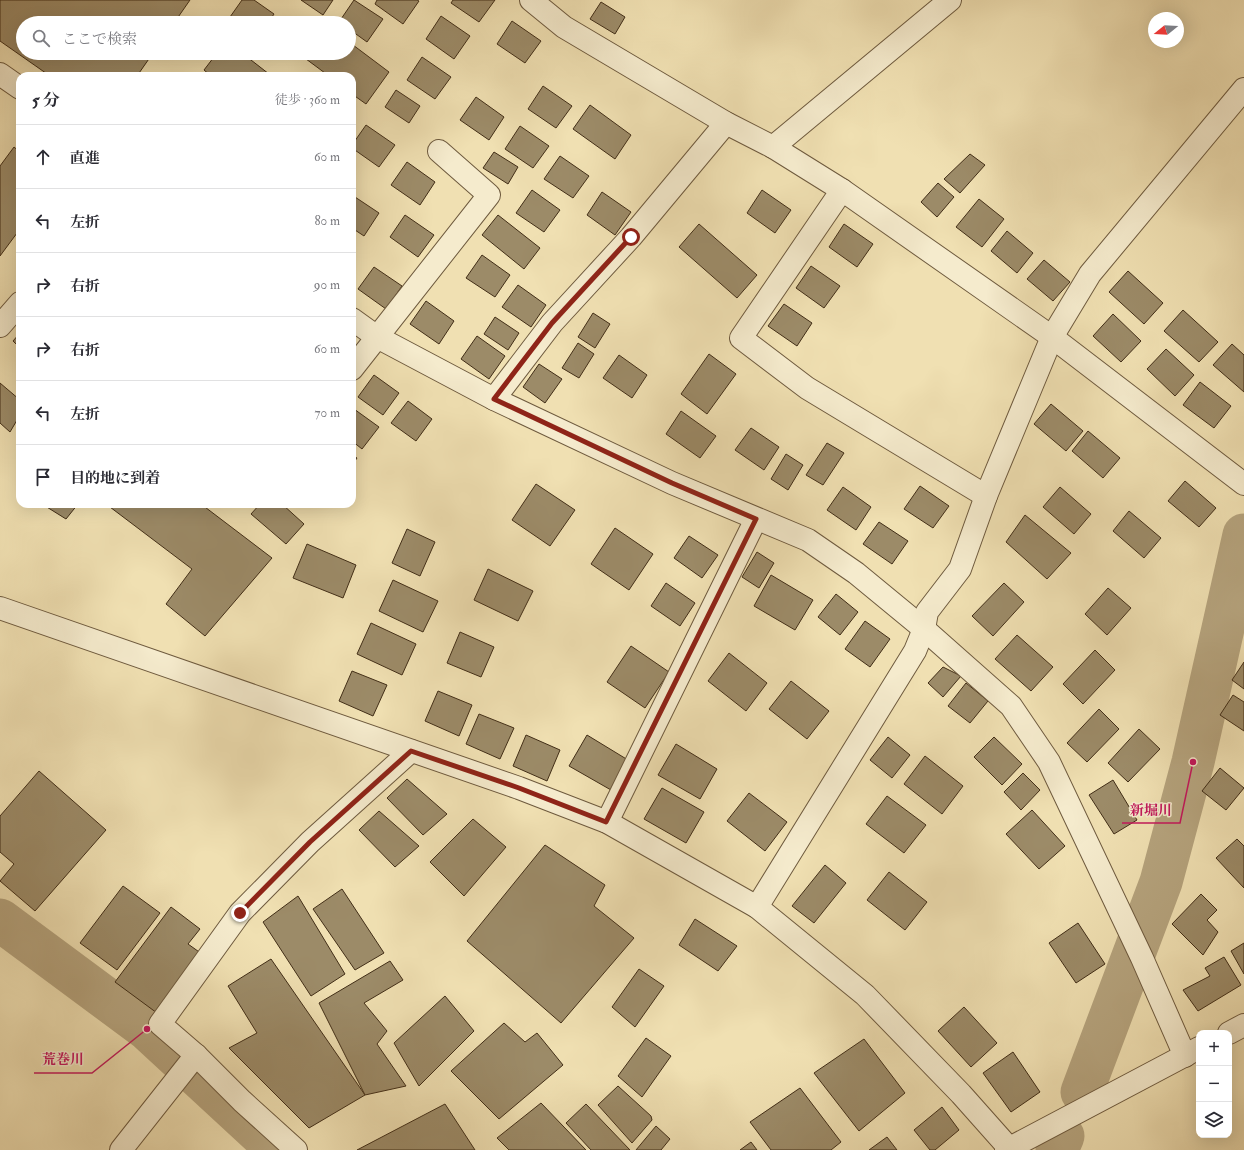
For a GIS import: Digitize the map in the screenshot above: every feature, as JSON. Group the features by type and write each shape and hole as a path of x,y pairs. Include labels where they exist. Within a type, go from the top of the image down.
{"street":[{"path":"531,0 564,27 726,123 773,148 842,190 1052,337 1242,483"},
{"path":"773,148 950,0"},
{"path":"0,74 16,85"},
{"path":"757,907 915,651 924,629 927,612 960,568 986,496 1052,337 1090,274 1244,89"},
{"path":"494,399 552,323 631,237 726,123"},
{"path":"356,364 489,195 439,150"},
{"path":"842,190 741,338 807,388 986,496"},
{"path":"0,326 16,308"},
{"path":"0,608 519,788 606,822 757,907 865,994 962,1094 1008,1149 1192,1052 1142,958 1049,762 1011,706 924,629 856,573 808,540 672,483 494,399 377,337 356,322"},
{"path":"606,822 756,519"},
{"path":"296,1150 242,1101 196,1055 160,1024 240,913 310,842 411,751"},
{"path":"1232,1032 1244,1026"},
{"path":"121,1150 196,1055"}],"building":[{"path":"0,0 190,0 179,16 16,16 16,52 0,41"},
{"path":"242,0 254,0 274,14 273,16 231,16"},
{"path":"301,0 333,0 323,15"},
{"path":"354,0 383,19 367,42 356,34 356,16 343,16"},
{"path":"377,0 419,1 403,24 375,4"},
{"path":"453,0 495,0 479,22 451,3"},
{"path":"601,2 625,17 615,34 590,19"},
{"path":"441,16 470,36 454,59 426,39"},
{"path":"512,21 541,41 525,63 497,44"},
{"path":"356,47 389,72 366,104 356,97 356,72 324,72 307,60 356,60"},
{"path":"422,57 451,77 435,99 407,80"},
{"path":"27,60 148,60 140,72 44,72"},
{"path":"212,60 251,60 266,72 206,72 204,70"},
{"path":"543,86 572,106 556,128 528,109"},
{"path":"396,90 420,106 409,123 385,107"},
{"path":"476,97 504,117 489,140 460,120"},
{"path":"590,105 631,135 615,159 573,129"},
{"path":"366,125 395,145 379,167 356,151 356,139"},
{"path":"520,126 549,146 533,168 505,149"},
{"path":"14,147 16,149 16,234 0,256 0,166"},
{"path":"494,152 518,167 508,184 483,168"},
{"path":"970,154 985,165 960,193 944,179"},
{"path":"560,156 589,176 573,198 544,179"},
{"path":"407,162 435,182 420,205 391,185"},
{"path":"938,183 954,197 937,217 921,202"},
{"path":"532,190 560,210 544,232 516,213"},
{"path":"762,190 791,210 775,233 747,213"},
{"path":"602,192 631,212 615,235 587,215"},
{"path":"356,198 379,213 364,236 356,231"},
{"path":"979,199 1004,219 982,247 956,227"},
{"path":"405,215 434,235 418,257 390,237"},
{"path":"498,215 540,248 524,269 482,235"},
{"path":"699,224 757,275 737,298 679,247"},
{"path":"844,224 873,244 857,267 829,247"},
{"path":"1007,231 1033,253 1017,273 991,251"},
{"path":"482,255 510,275 495,297 466,278"},
{"path":"1044,260 1070,282 1053,301 1027,279"},
{"path":"811,266 840,286 824,308 796,288"},
{"path":"374,267 402,286 386,309 358,289"},
{"path":"1128,271 1163,303 1144,324 1109,292"},
{"path":"518,285 546,305 531,327 502,307"},
{"path":"426,301 454,321 439,344 410,324"},
{"path":"784,304 812,323 797,346 768,326"},
{"path":"1183,310 1218,342 1199,362 1164,331"},
{"path":"593,313 610,324 595,348 578,337"},
{"path":"1113,314 1141,341 1121,362 1093,336"},
{"path":"495,317 519,333 508,350 484,334"},
{"path":"477,336 505,356 489,379 461,359"},
{"path":"578,343 594,354 579,378 562,368"},
{"path":"1232,344 1244,355 1244,392 1213,365"},
{"path":"1166,349 1194,375 1175,396 1147,369"},
{"path":"709,354 736,374 707,414 681,394"},
{"path":"619,355 647,375 632,398 603,378"},
{"path":"539,364 562,379 545,403 523,387"},
{"path":"374,375 399,393 383,415 358,397"},
{"path":"1200,382 1231,406 1214,428 1183,405"},
{"path":"0,383 16,397 16,422 10,432 0,423"},
{"path":"408,401 432,419 416,441 391,423"},
{"path":"1051,404 1083,431 1066,451 1034,424"},
{"path":"356,410 379,427 362,449 356,444"},
{"path":"681,411 716,436 700,458 666,434"},
{"path":"751,428 779,447 764,470 735,450"},
{"path":"1088,431 1120,458 1103,478 1072,451"},
{"path":"827,443 844,453 823,485 806,475"},
{"path":"786,454 803,465 788,490 771,479"},
{"path":"1185,481 1216,508 1199,527 1168,501"},
{"path":"536,484 575,510 550,546 512,520"},
{"path":"920,486 949,506 933,528 904,509"},
{"path":"843,487 871,507 856,530 827,510"},
{"path":"1060,487 1091,514 1074,534 1043,507"},
{"path":"48,508 75,508 66,519"},
{"path":"111,508 206,508 272,558 205,636 166,604 192,569"},
{"path":"256,508 286,508 304,524 286,544 251,514"},
{"path":"1129,511 1161,538 1144,558 1113,531"},
{"path":"1025,515 1071,553 1047,579 1006,542"},
{"path":"879,522 908,541 892,564 863,544"},
{"path":"615,528 653,554 629,590 591,564"},
{"path":"407,529 435,542 420,576 392,563"},
{"path":"689,536 718,555 702,578 674,558"},
{"path":"307,544 356,565 343,598 293,578"},
{"path":"757,552 774,563 759,588 742,577"},
{"path":"488,569 533,591 518,621 474,600"},
{"path":"771,575 813,600 795,630 754,606"},
{"path":"393,580 438,601 423,632 379,611"},
{"path":"666,583 695,603 680,626 651,606"},
{"path":"1004,583 1024,602 993,636 972,616"},
{"path":"1108,588 1131,608 1107,635 1085,614"},
{"path":"836,594 858,612 840,635 818,617"},
{"path":"865,621 890,639 870,667 845,649"},
{"path":"371,623 416,644 402,675 357,654"},
{"path":"460,632 494,647 481,677 447,663"},
{"path":"1017,635 1053,667 1031,691 995,659"},
{"path":"631,646 669,672 645,708 607,682"},
{"path":"1095,650 1115,670 1083,704 1063,684"},
{"path":"729,653 767,683 746,711 708,681"},
{"path":"1244,662 1244,689 1232,680"},
{"path":"943,667 961,676 943,697 928,683"},
{"path":"352,671 387,685 373,716 339,701"},
{"path":"791,681 829,711 807,739 769,709"},
{"path":"966,683 988,701 970,723 948,706"},
{"path":"438,691 472,705 459,736 425,721"},
{"path":"1233,695 1244,702 1244,731 1220,715"},
{"path":"1099,709 1119,729 1087,762 1067,743"},
{"path":"479,714 514,728 500,759 466,744"},
{"path":"1139,729 1160,749 1128,782 1108,763"},
{"path":"526,735 560,750 547,781 513,766"},
{"path":"587,735 628,760 611,790 569,766"},
{"path":"888,737 910,755 892,778 870,760"},
{"path":"994,737 1022,764 1002,785 974,757"},
{"path":"676,744 717,769 700,799 658,775"},
{"path":"925,756 963,786 942,814 904,784"},
{"path":"1220,768 1244,788 1226,810 1202,791"},
{"path":"39,771 106,830 35,911 0,881 14,864 0,852 0,816"},
{"path":"1023,773 1040,790 1021,810 1004,792"},
{"path":"407,779 447,814 423,835 387,798"},
{"path":"1113,780 1137,820 1114,834 1089,795"},
{"path":"662,788 704,812 686,843 644,819"},
{"path":"749,793 787,822 765,851 727,821"},
{"path":"887,796 926,825 904,853 866,824"},
{"path":"1032,810 1065,846 1039,869 1006,834"},
{"path":"379,811 419,846 395,867 359,830"},
{"path":"473,819 506,847 464,896 430,862"},
{"path":"1237,839 1244,846 1244,888 1216,858"},
{"path":"545,845 605,885 594,906 634,938 561,1023 467,941"},
{"path":"825,865 846,883 814,923 792,906"},
{"path":"889,872 927,902 905,930 867,900"},
{"path":"123,886 160,913 117,970 80,943"},
{"path":"342,889 384,953 355,970 313,909"},
{"path":"1201,894 1217,910 1207,920 1218,932 1203,955 1172,924"},
{"path":"298,896 345,974 311,996 263,922"},
{"path":"171,907 200,929 188,944 202,954 157,1013 115,982"},
{"path":"695,919 737,946 718,971 679,945"},
{"path":"1078,923 1105,964 1076,983 1049,943"},
{"path":"1244,943 1244,974 1231,951"},
{"path":"1224,957 1241,985 1198,1011 1183,990 1210,976 1205,968"},
{"path":"271,959 365,1095 309,1128 229,1048 257,1033 228,986"},
{"path":"390,961 403,980 364,1003 387,1031 377,1044 406,1086 365,1095 319,1003"},
{"path":"639,969 664,986 635,1027 612,1007"},
{"path":"445,996 474,1031 419,1086 394,1043"},
{"path":"964,1007 997,1043 971,1067 938,1031"},
{"path":"504,1023 525,1042 537,1033 563,1065 499,1119 451,1071"},
{"path":"646,1038 671,1056 642,1097 618,1076"},
{"path":"864,1039 905,1093 859,1131 814,1073"},
{"path":"1013,1052 1040,1092 1011,1112 983,1073"},
{"path":"618,1086 651,1116 652,1120 632,1143 598,1105"},
{"path":"800,1088 841,1142 831,1150 771,1150 750,1122"},
{"path":"541,1103 586,1150 509,1150 497,1138"},
{"path":"445,1104 475,1150 357,1150"},
{"path":"586,1104 630,1150 591,1150 566,1123"},
{"path":"942,1107 959,1130 935,1150 930,1150 914,1130"},
{"path":"656,1126 670,1139 661,1150 636,1150"},
{"path":"887,1137 897,1150 869,1150"},
{"path":"751,1142 757,1150 740,1150"}],"waterway":[{"path":"1082,1092 1161,882 1193,762 1244,535"},
{"path":"0,920 147,1029 278,1150"},
{"path":"1057,1150 1063,1136"}],"place":[{"name":"新堀川","path":"1193,762"},
{"name":"荒巻川","path":"147,1029"}],"route":[{"path":"240,913 310,842 411,751 519,788 606,822 756,519 672,483 494,399 552,323 631,237"}]}
